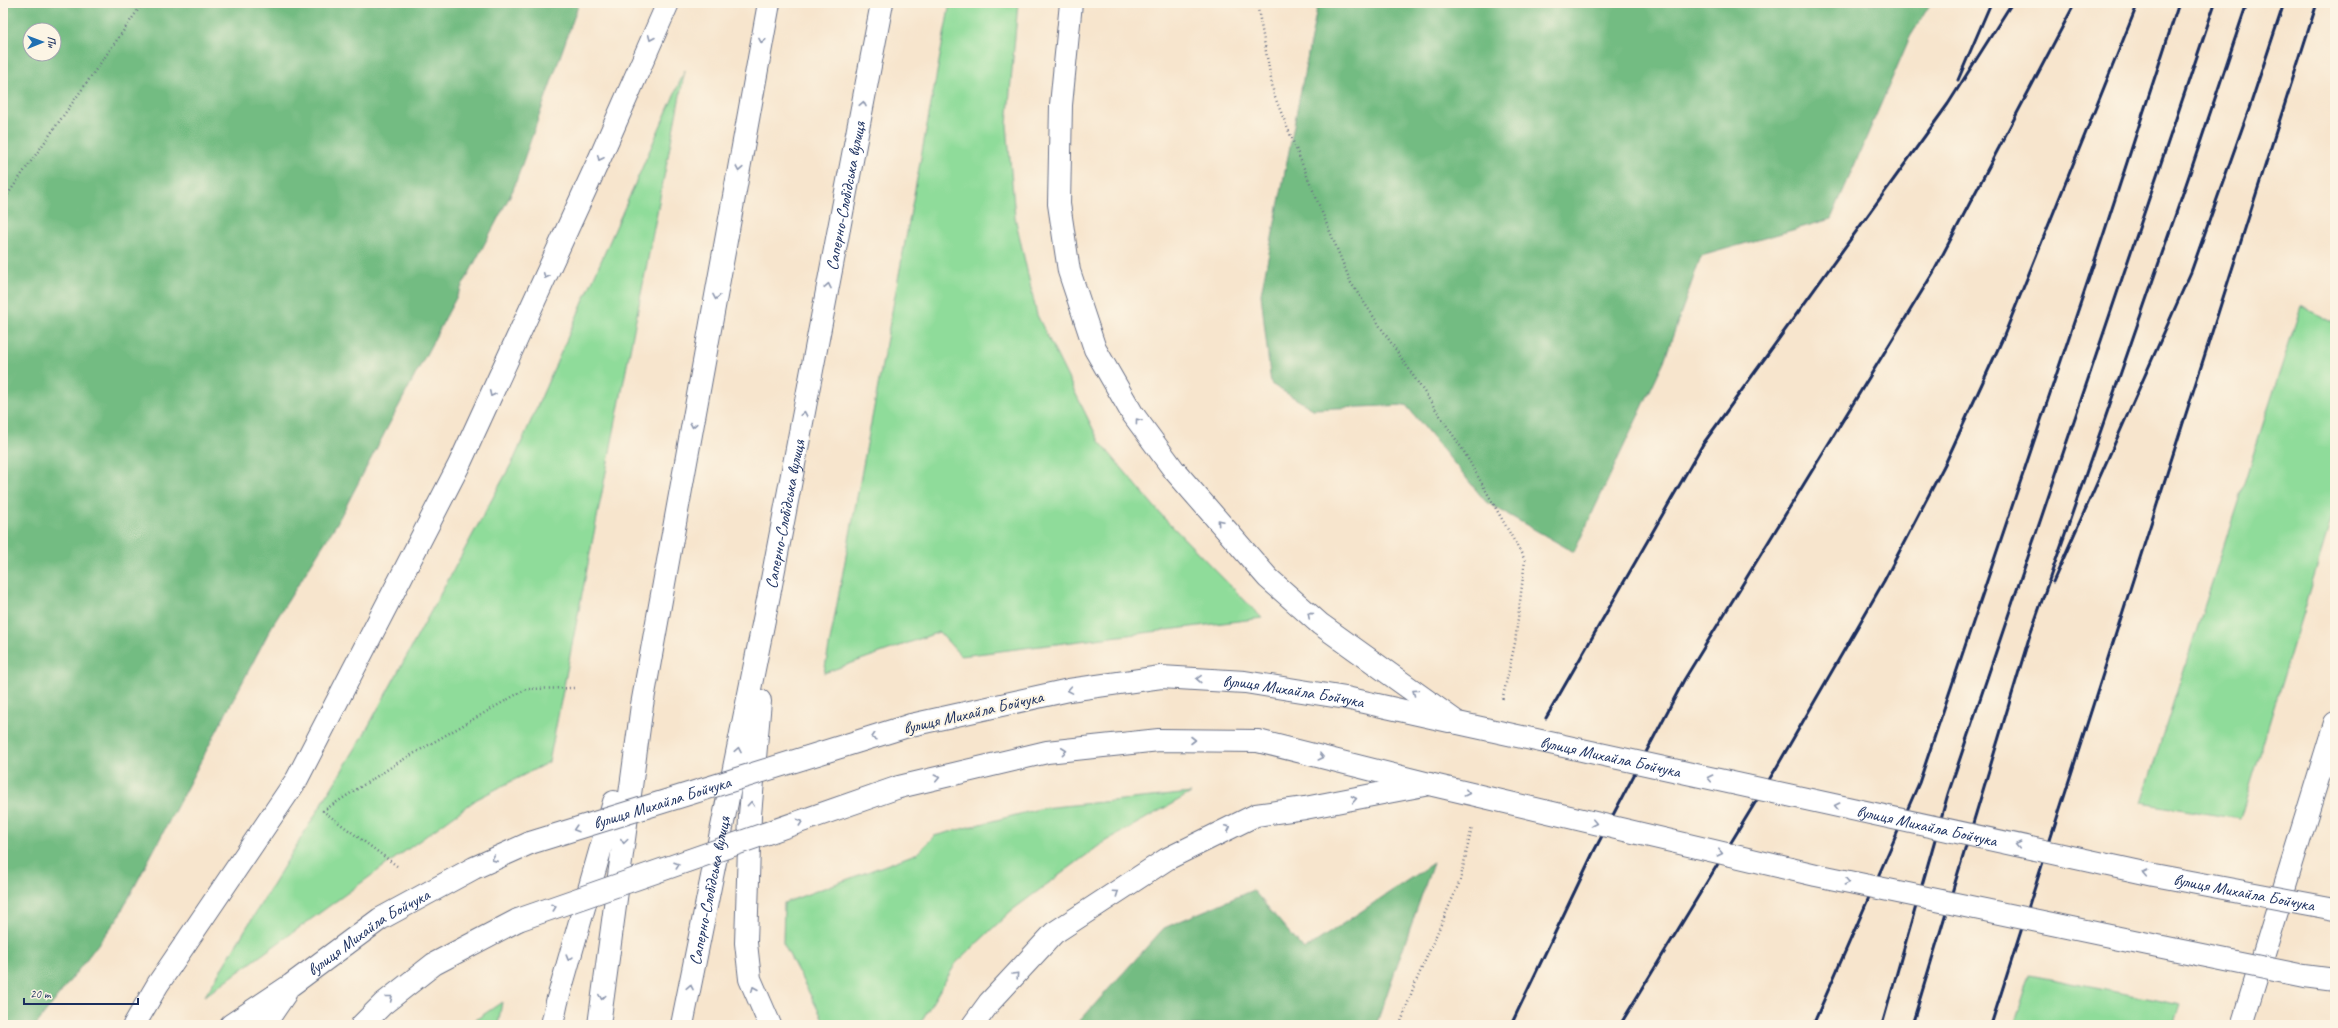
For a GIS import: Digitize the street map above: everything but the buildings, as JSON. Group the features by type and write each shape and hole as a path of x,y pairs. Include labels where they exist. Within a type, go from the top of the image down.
{"main road":[{"path":"134,1025 158,984 296,779 460,465 603,151 668,3"},
{"path":"598,1025 642,705 769,3"},
{"name":"Саперно-Слобідська вулиця","path":"682,1025 770,590 882,3"},
{"path":"1071,3 1061,105 1060,204 1069,271 1095,349 1132,413 1174,470 1268,578 1320,624 1458,723"},
{"path":"770,590 750,815 746,942 750,979 770,1025"},
{"name":"вулиця Михайла Бойчука","path":"231,1025 291,985 380,919 474,868 530,844 911,725 1069,690 1160,677 1244,682 1346,698 2154,875 2335,909"},
{"path":"552,1025 557,1002 642,705"},
{"path":"2242,1025 2335,724"},
{"path":"362,1025 383,1004 434,964 518,920 899,788 1047,752 1159,740 1258,741 1429,784 1816,875 2304,976 2335,980"},
{"path":"974,1025 989,1003 1054,934 1167,859 1256,815 1305,808 1429,784"},
{"path":"264,1025 291,985"}],"path":[{"path":"3,201 142,3"},
{"path":"1258,3 1274,95 1351,283 1463,450 1525,560 1515,643 1501,704"},
{"path":"397,866 323,811 399,762 526,689 574,688"},
{"path":"1400,1025 1414,986 1460,881 1474,820"}],"green space":[{"path":"3,3 579,3 513,190 337,523 272,626 118,918 36,1025 3,1025"},
{"path":"950,3 1018,3 1007,125 1015,217 1037,315 1099,441 1164,518 1262,618 961,656 939,632 824,673"},
{"path":"1318,3 1931,3 1910,37 1831,219 1701,256 1664,361 1574,552 1486,502 1406,405 1313,409 1271,384 1261,294"},
{"path":"685,70 549,762 477,799 205,996 363,736 515,457"},
{"path":"2301,306 2335,324 2335,507 2240,819 2141,803"},
{"path":"1191,793 1104,842 1011,911 956,963 919,1025 826,1025 783,943 784,903 918,853 934,836 1043,808"},
{"path":"1433,863 1376,1025 1076,1025 1164,928 1253,890 1304,950"},
{"path":"2030,975 2181,1005 2174,1025 2014,1025"},
{"path":"502,1002 498,1025 468,1025"}],"railway":[{"path":"1958,80 1991,3"},
{"path":"1546,718 1703,444 1948,104 2012,3"},
{"path":"1511,1025 1593,853 1684,680 1933,273 2075,3"},
{"path":"1620,1025 1775,770 1884,581 1946,462 2003,338 2138,3"},
{"path":"1813,1025 1919,783 2104,233 2179,3"},
{"path":"1882,1025 1948,794 2215,3"},
{"path":"1912,1025 2029,638 2192,167 2247,3"},
{"path":"2053,582 2191,272 2249,109 2284,3"},
{"path":"1991,1025 2317,3"}]}
